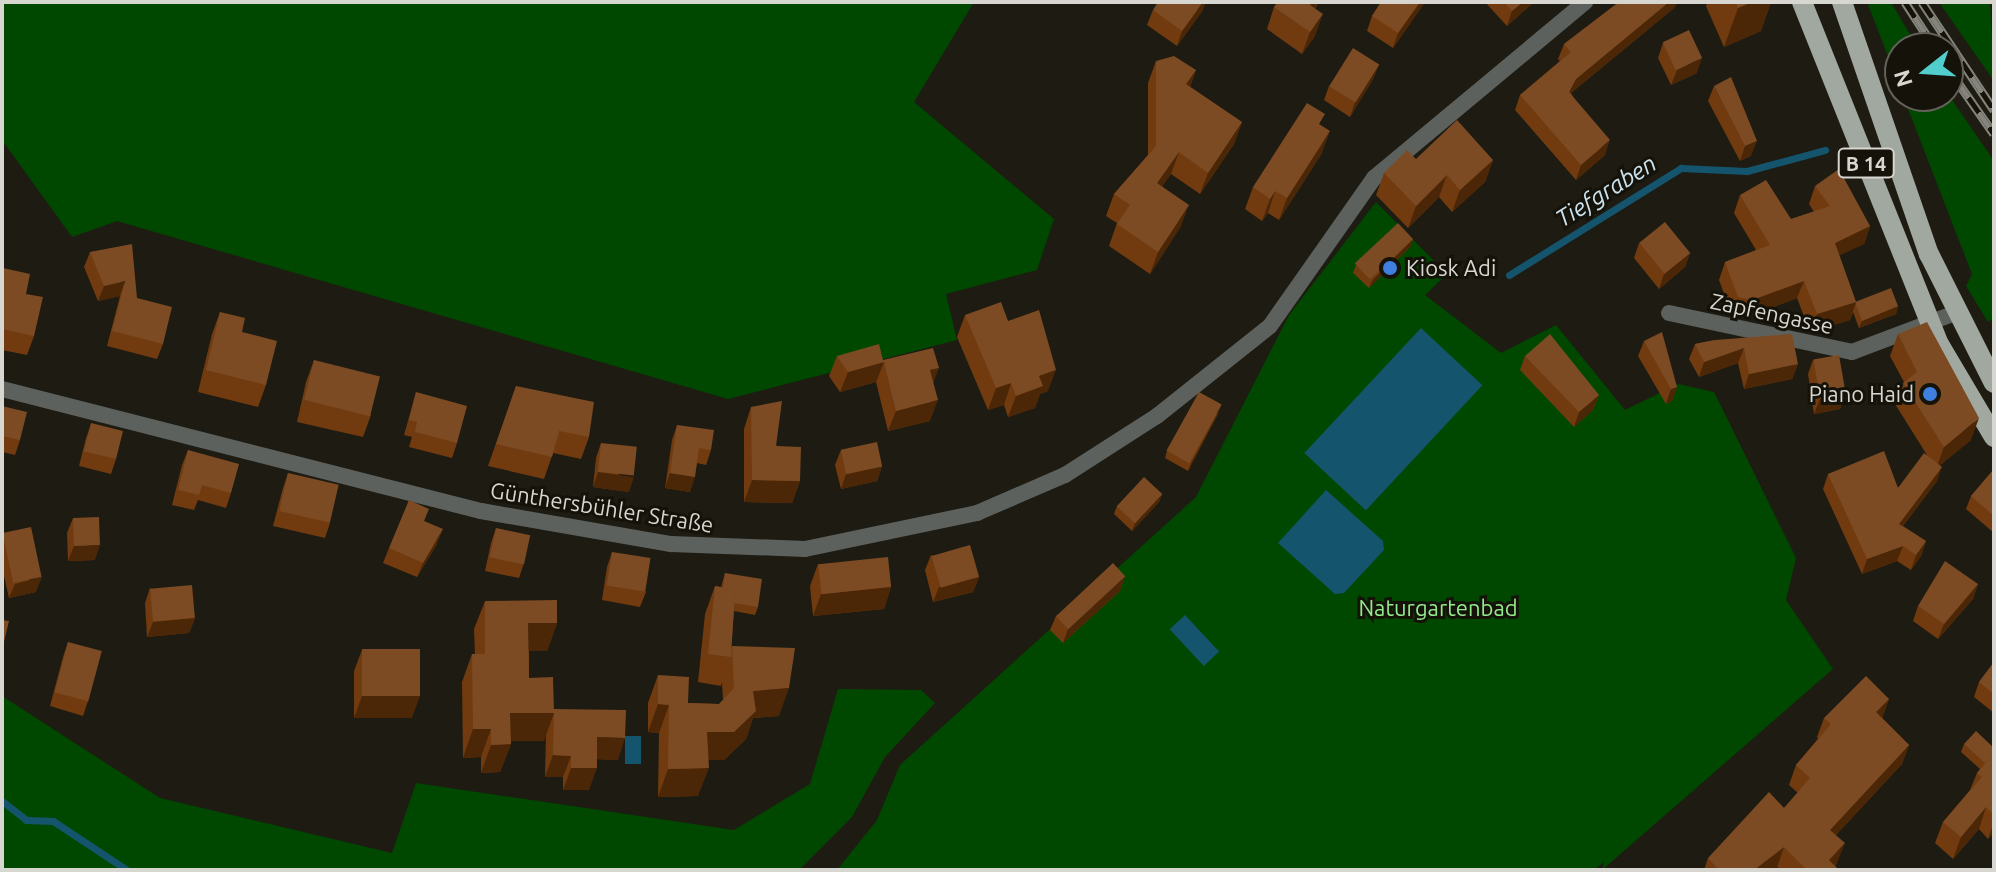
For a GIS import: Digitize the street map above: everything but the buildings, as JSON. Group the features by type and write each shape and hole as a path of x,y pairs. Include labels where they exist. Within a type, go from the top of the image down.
{"main road":[{"name":"B 14","path":"1802,2 1930,323 1955,379 1994,437"},
{"name":"B 14","path":"1842,2 1902,182 1955,313 1994,383"},
{"name":"B 14","path":"1877,190 1902,182"}],"street":[{"name":"Günthersbühler Straße","path":"2,389 481,511 671,544 805,549 977,513 1065,475 1144,425 1270,326 1374,178 1585,2"},
{"name":"Zapfengasse","path":"1669,313 1852,352 1955,313"}],"green space":[{"path":"2,2 974,2 914,102 1054,219 1037,270 946,294 957,340 728,399 117,221 72,237 2,140"},
{"path":"1867,2 1891,2 1909,32 1884,32 1884,46"},
{"path":"1939,2 1990,2 1994,81 1964,38 1964,32 1960,32"},
{"path":"1909,112 1960,112 1994,161 1994,318 1988,322 1966,286 1972,274"},
{"name":"Naturgartenbad","path":"1376,202 1447,274 1425,295 1501,353 1556,325 1625,410 1678,384 1714,392 1796,558 1786,600 1833,669 1602,870 1604,862 1594,870 837,870 877,820 900,765 1196,497 1289,315"},
{"path":"838,689 921,690 935,703 885,757 852,817 799,870 2,870 2,696 160,798 392,853 416,783 734,830 810,784"}],"water":[{"path":"1421,328 1482,385 1366,510 1304,453"},
{"path":"1326,490 1383,541 1384,550 1344,593 1335,594 1278,543"},
{"path":"1185,615 1219,652 1204,666 1170,629"},
{"path":"625,736 641,736 641,764 625,764"}],"waterway":[{"name":"Tiefgraben","path":"1509,275 1681,168 1747,171 1825,150"},
{"name":"Tiefgraben","path":"2,801 26,820 53,821 127,870"}],"railway":[{"path":"1905,2 1925,32"},
{"path":"1922,2 1994,110"},
{"path":"1964,91 1994,134"}],"place":[{"name":"Kiosk Adi","path":"1390,268"},
{"name":"Piano Haid","path":"1930,394"}]}
